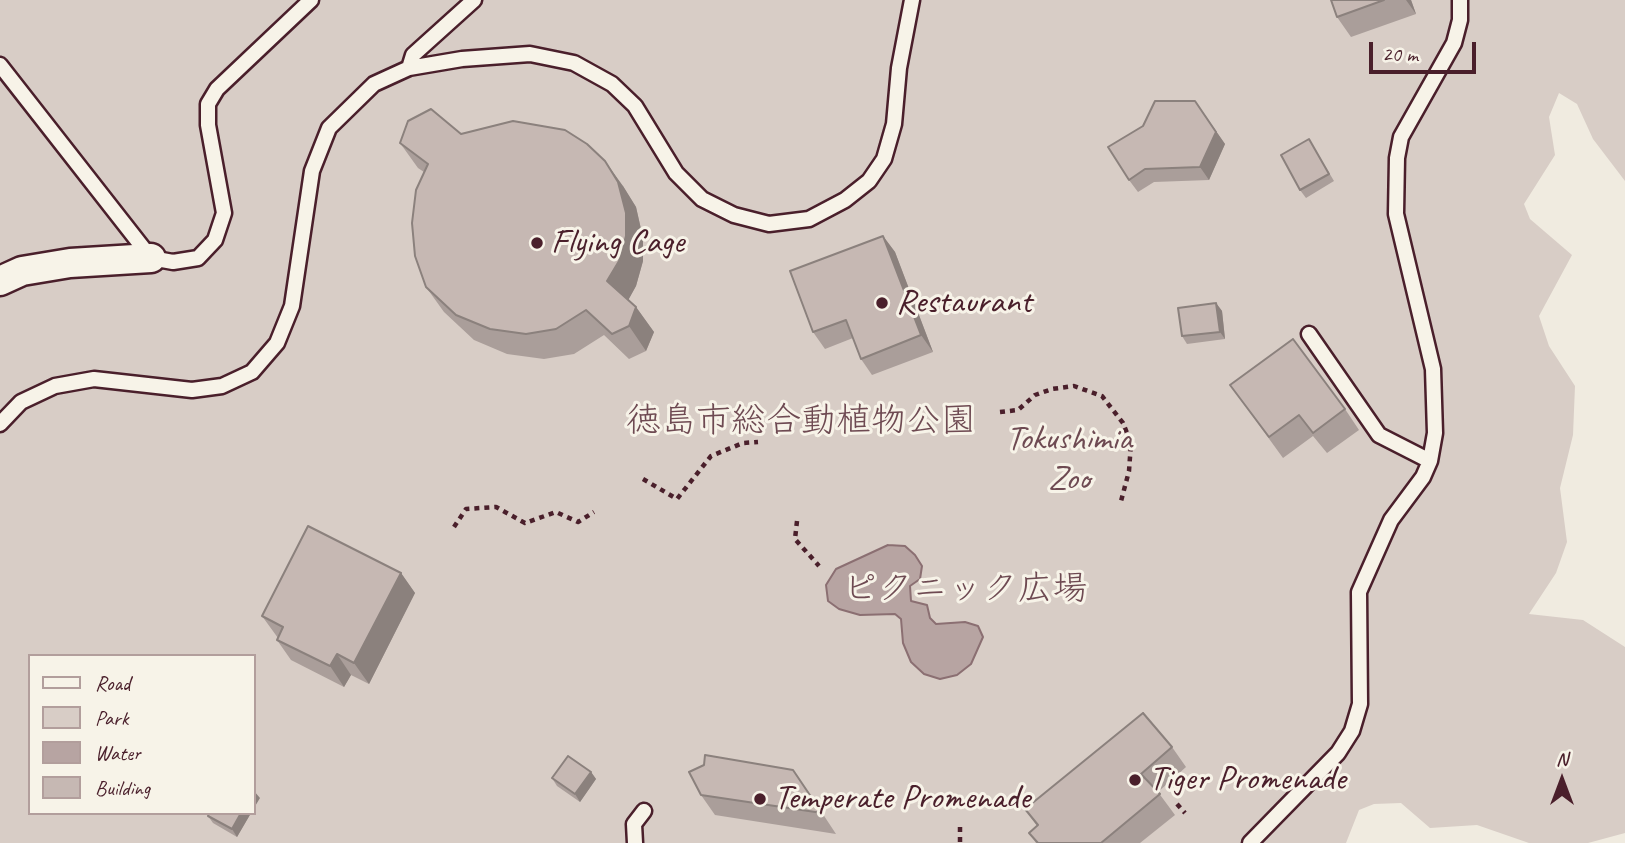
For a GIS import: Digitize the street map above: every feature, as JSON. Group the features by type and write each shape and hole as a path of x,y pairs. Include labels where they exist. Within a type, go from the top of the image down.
{"street":[{"path":"0,281 22,271 70,263 151,258"}],"lane":[{"path":"0,65 151,258 173,262 198,258 215,240 224,213 208,125 208,104 217,89 311,0"},
{"path":"409,68 412,55 474,0"},
{"path":"0,424 21,402 55,386 94,379 192,390 222,386 252,372 277,343 292,306 312,171 329,128 374,84 409,68 462,59 530,54 573,63 612,84 635,107 676,173 702,199 734,215 769,224 809,219 845,200 869,181 884,159 894,124 899,68 912,0"},
{"path":"1250,843 1338,753 1352,731 1360,704 1359,592 1391,520 1423,477 1430,461 1436,412 1433,369 1396,214 1397,158 1401,137 1454,43 1460,20 1460,0"},
{"path":"1308,334 1379,435 1430,461"},
{"path":"635,843 634,824 644,811"}],"path":[{"path":"1000,412 1018,410 1035,395 1052,389 1074,386 1102,396 1123,423 1131,443 1129,471 1120,505"},
{"path":"643,479 677,499 711,456 743,443 758,442"},
{"path":"454,527 466,509 496,508 525,523 556,512 578,522 594,512"},
{"path":"797,521 795,539 819,566"},
{"path":"1177,804 1185,813"},
{"path":"960,827 960,843"}],"green space":[{"name":"Tokushimia Zoo","path":"0,0 1625,0 1625,181 1593,139 1577,104 1559,93 1549,117 1555,155 1524,204 1530,219 1572,255 1539,316 1549,346 1575,386 1573,435 1560,488 1567,542 1556,573 1529,614 1583,620 1625,647 1625,833 1588,843 1529,843 1477,825 1430,828 1401,803 1374,804 1359,810 1346,843 0,843"}],"water":[{"path":"888,545 905,546 922,566 920,579 910,586 911,601 927,605 930,618 936,624 965,622 978,626 983,637 971,664 957,675 940,679 924,674 911,662 903,643 901,619 895,614 860,615 839,609 828,601 826,585 836,569"}],"building":[{"path":"1331,0 1384,0 1337,17"},
{"path":"1155,101 1195,101 1216,132 1200,167 1145,169 1129,180 1108,147 1143,126"},
{"name":"Flying Cage","path":"431,109 461,134 513,121 565,130 587,144 605,161 618,182 626,213 626,236 619,261 607,281 636,307 629,326 612,334 586,310 556,329 526,334 490,329 456,315 426,287 415,256 412,223 416,190 428,164 400,143 408,121"},
{"path":"1309,139 1329,174 1300,190 1281,155"},
{"path":"883,236 921,335 861,359 846,320 813,332 790,271"},
{"path":"1216,303 1220,332 1182,336 1178,308"},
{"path":"1293,339 1345,409 1313,433 1299,415 1269,437 1230,385"},
{"path":"308,526 401,573 354,663 337,654 330,666 277,640 283,627 262,616"},
{"path":"1143,713 1172,747 1141,774 1160,794 1101,843 1038,843 1029,833 1038,825 1025,809"},
{"path":"705,755 793,770 822,813 701,795 689,772 704,765"},
{"path":"568,756 591,772 575,794 552,778"},
{"path":"208,815 240,815 232,829"}],"place":[{"name":"Flying Cage","path":"537,243"},
{"name":"Restaurant","path":"882,303"},
{"name":"Tiger Promenade","path":"1135,780"},
{"name":"Temperate Promenade","path":"760,799"}],"park label":[{"name":"徳島市総合動植物公園","path":"801,422"},
{"name":"ピクニック広場","path":"965,590"}]}
